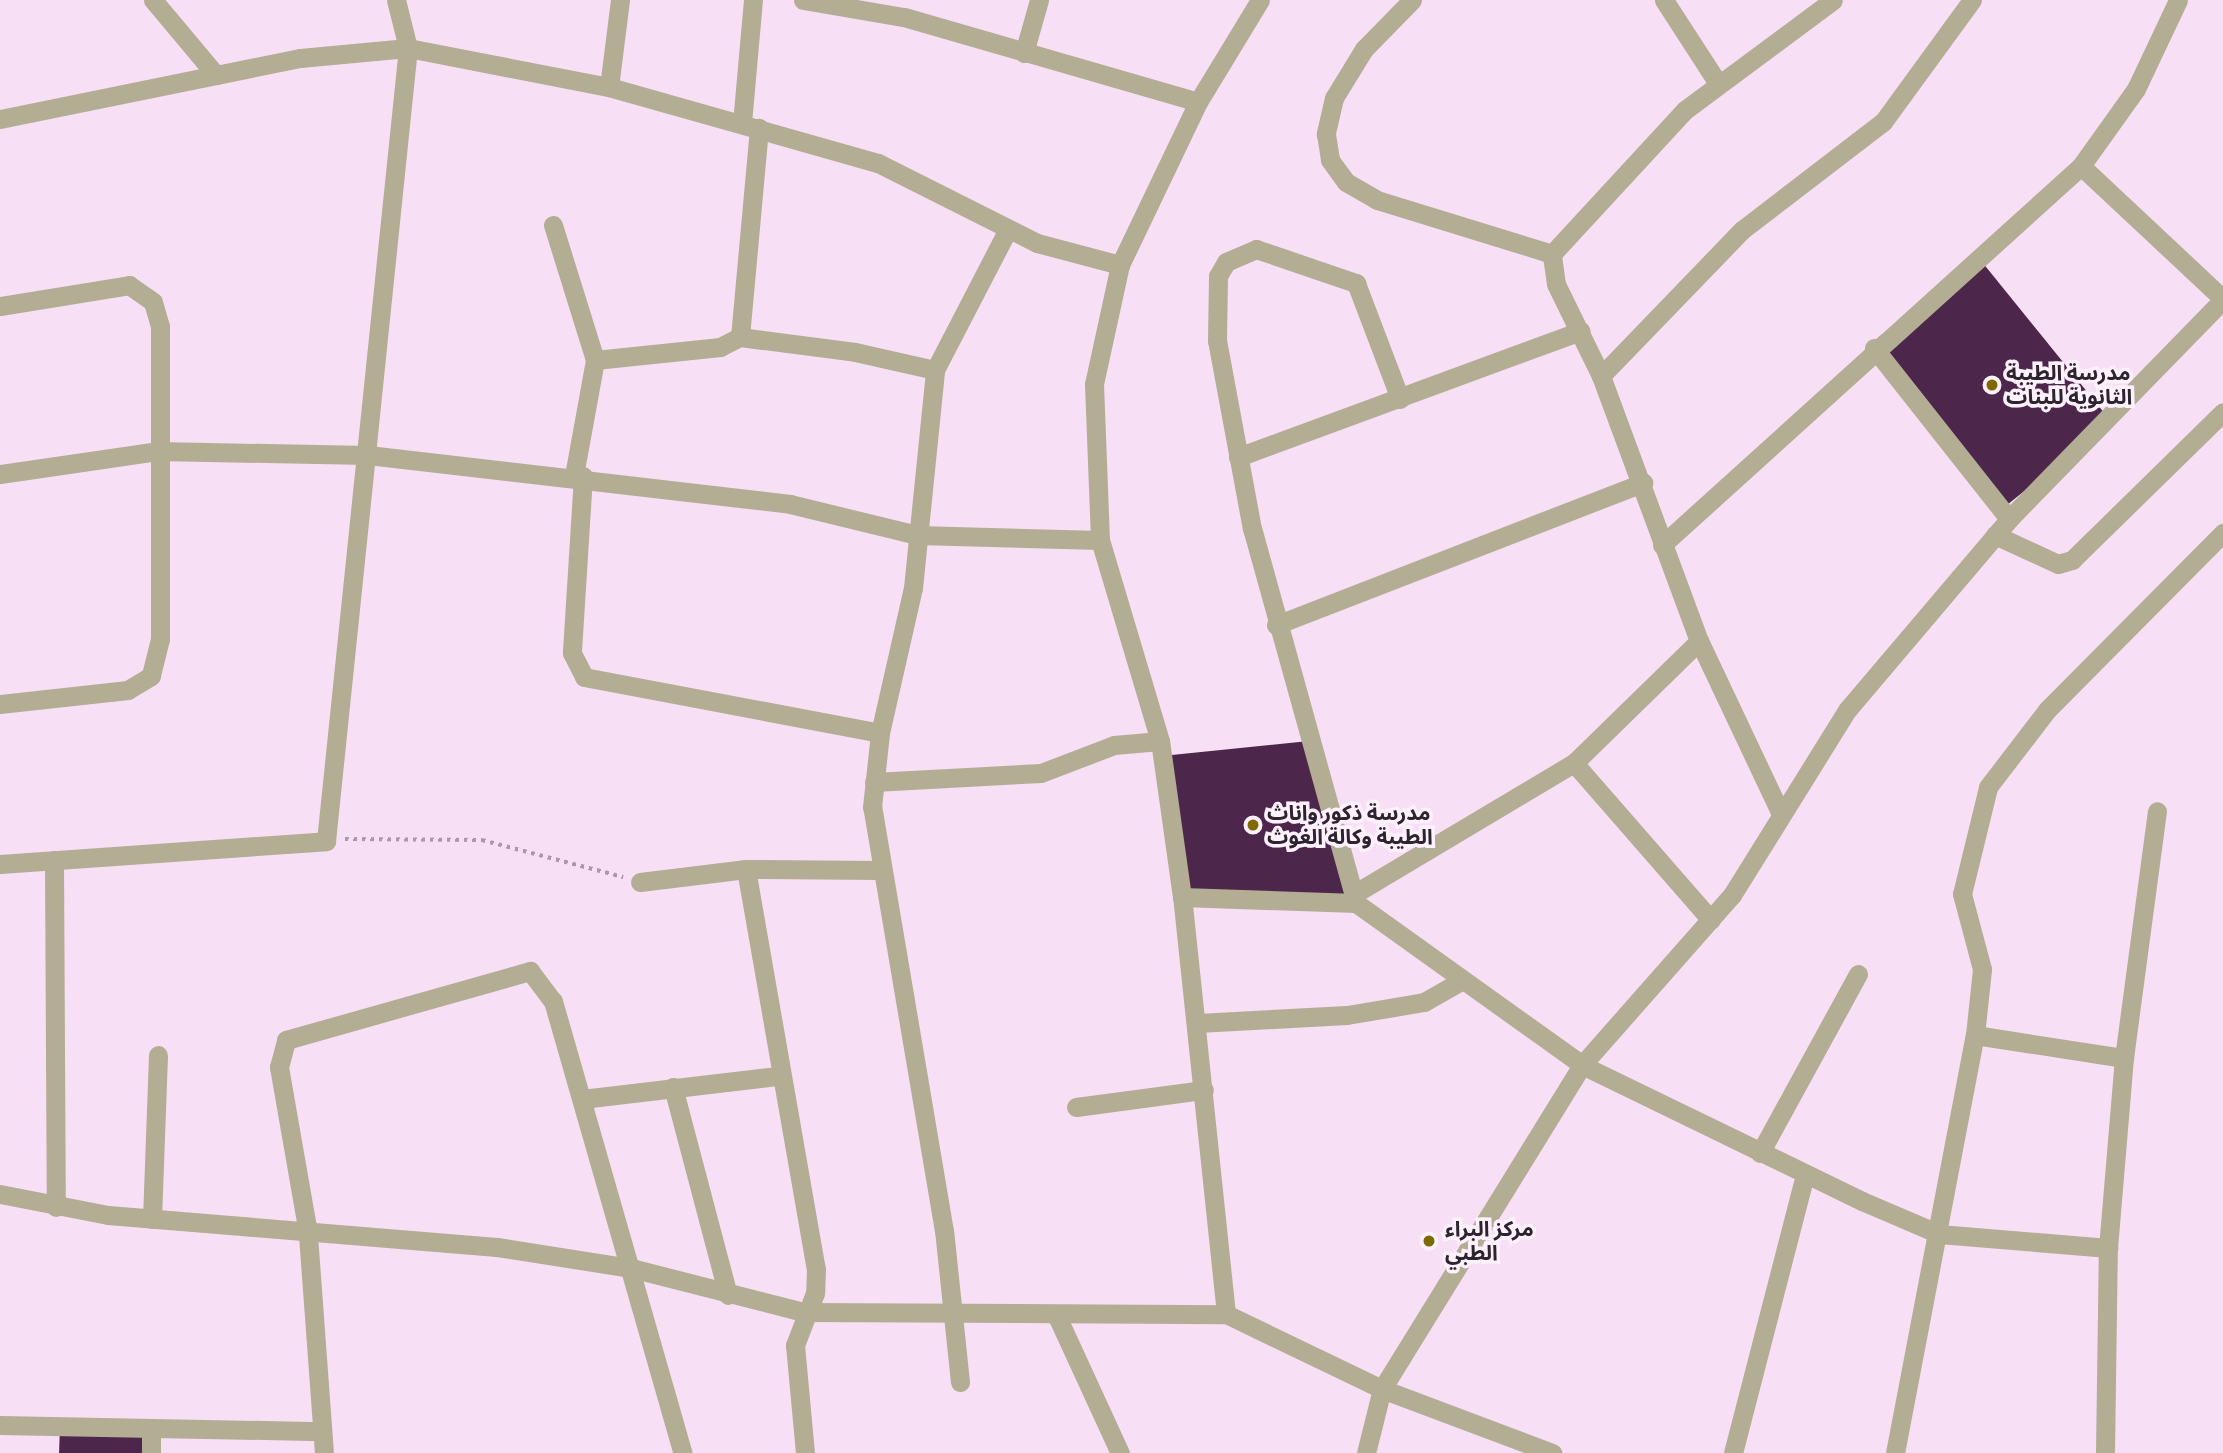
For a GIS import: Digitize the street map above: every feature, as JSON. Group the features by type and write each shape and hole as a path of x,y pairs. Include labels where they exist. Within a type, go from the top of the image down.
{"street":[{"path":"153,0 216,75"},
{"path":"0,864 326,841 408,48 396,0"},
{"path":"609,87 620,0"},
{"path":"740,337 753,0"},
{"path":"803,0 891,13 1198,102"},
{"path":"1024,53 1040,0"},
{"path":"1226,1314 1198,1023 1160,741 1101,540 1094,384 1120,265 1198,102 1260,0"},
{"path":"1412,0 1364,49 1334,98 1326,134 1329,160 1346,181 1377,200 1552,254"},
{"path":"1664,0 1717,82"},
{"path":"1552,254 1717,82 1833,0"},
{"path":"1601,376 1742,230 1883,122 1972,0"},
{"path":"1662,545 1874,348 2081,166 2136,89 2178,0"},
{"path":"0,119 300,58 408,48 609,87 878,163 1007,231 1120,265"},
{"path":"1366,1453 1381,1389 1582,1065 1711,920 1848,709 2009,519 2223,299 2081,166"},
{"path":"553,225 595,360 578,476 572,653 584,677 880,733"},
{"path":"960,1382 954,1316 878,870 874,782 880,733 914,588 935,370 1007,231"},
{"path":"1399,398 1365,293 1356,283 1279,254 1241,253 1218,276 1216,307 1238,457 1276,625 1355,898 1459,982 1582,1065 1759,1153 1939,1234 2108,1248"},
{"path":"1552,254 1556,284 1601,376 1699,641 1780,812"},
{"path":"0,306 91,288 129,285 145,292 160,326 157,451 160,639 151,676 128,690 0,704"},
{"path":"1238,457 1581,331"},
{"path":"595,360 720,347 740,337 855,352 935,370"},
{"path":"1874,348 2009,519"},
{"path":"1995,535 2052,562 2072,560 2223,412"},
{"path":"0,474 157,451 368,455 578,476 832,511 917,535 1101,540"},
{"path":"1276,625 1643,484"},
{"path":"1895,1453 1975,1035 1982,969 1962,894 1987,787 2047,710 2223,533"},
{"path":"1182,897 1355,898 1574,763 1699,641"},
{"path":"874,782 1041,773 1114,745 1160,741"},
{"path":"1574,763 1711,920"},
{"path":"2105,1453 2108,1248 2124,1058 2157,811"},
{"path":"54,860 55,1208"},
{"path":"640,882 746,869 878,870"},
{"path":"746,869 779,1076 816,1269 815,1293 804,1312 794,1357 805,1453"},
{"path":"324,1453 308,1233 279,1067 286,1040 297,1033 530,971 547,986 683,1453"},
{"path":"1759,1153 1858,974"},
{"path":"1198,1023 1359,1013 1424,1002 1459,982"},
{"path":"1975,1035 2124,1058"},
{"path":"152,1219 158,1055"},
{"path":"582,1099 779,1076"},
{"path":"673,1087 729,1296"},
{"path":"1076,1107 1204,1090"},
{"path":"1733,1453 1805,1174"},
{"path":"0,1194 55,1208 152,1219 497,1247 631,1268 729,1296 804,1312 954,1316 1226,1314 1381,1389 1552,1453"},
{"path":"1056,1314 1120,1453"},
{"path":"0,1425 321,1431"},
{"path":"151,1429 151,1453"}],"path":[{"path":"326,841 398,835 482,840 640,882"}],"building":[{"name":"مدرسة الطيبة الثانوية للبنات","path":"1978,257 2111,421 2004,508 1871,344"},
{"name":"مدرسة ذكور واناث الطيبة وكالة الغوث","path":"1309,741 1356,903 1182,897 1162,756"},
{"path":"60,1426 151,1429 150,1453 59,1453"}],"place":[{"name":"مدرسة الطيبة الثانوية للبنات","path":"1992,385"},
{"name":"مدرسة ذكور واناث الطيبة وكالة الغوث","path":"1253,825"},
{"name":"مركز البراء الطبي","path":"1429,1241"}]}
